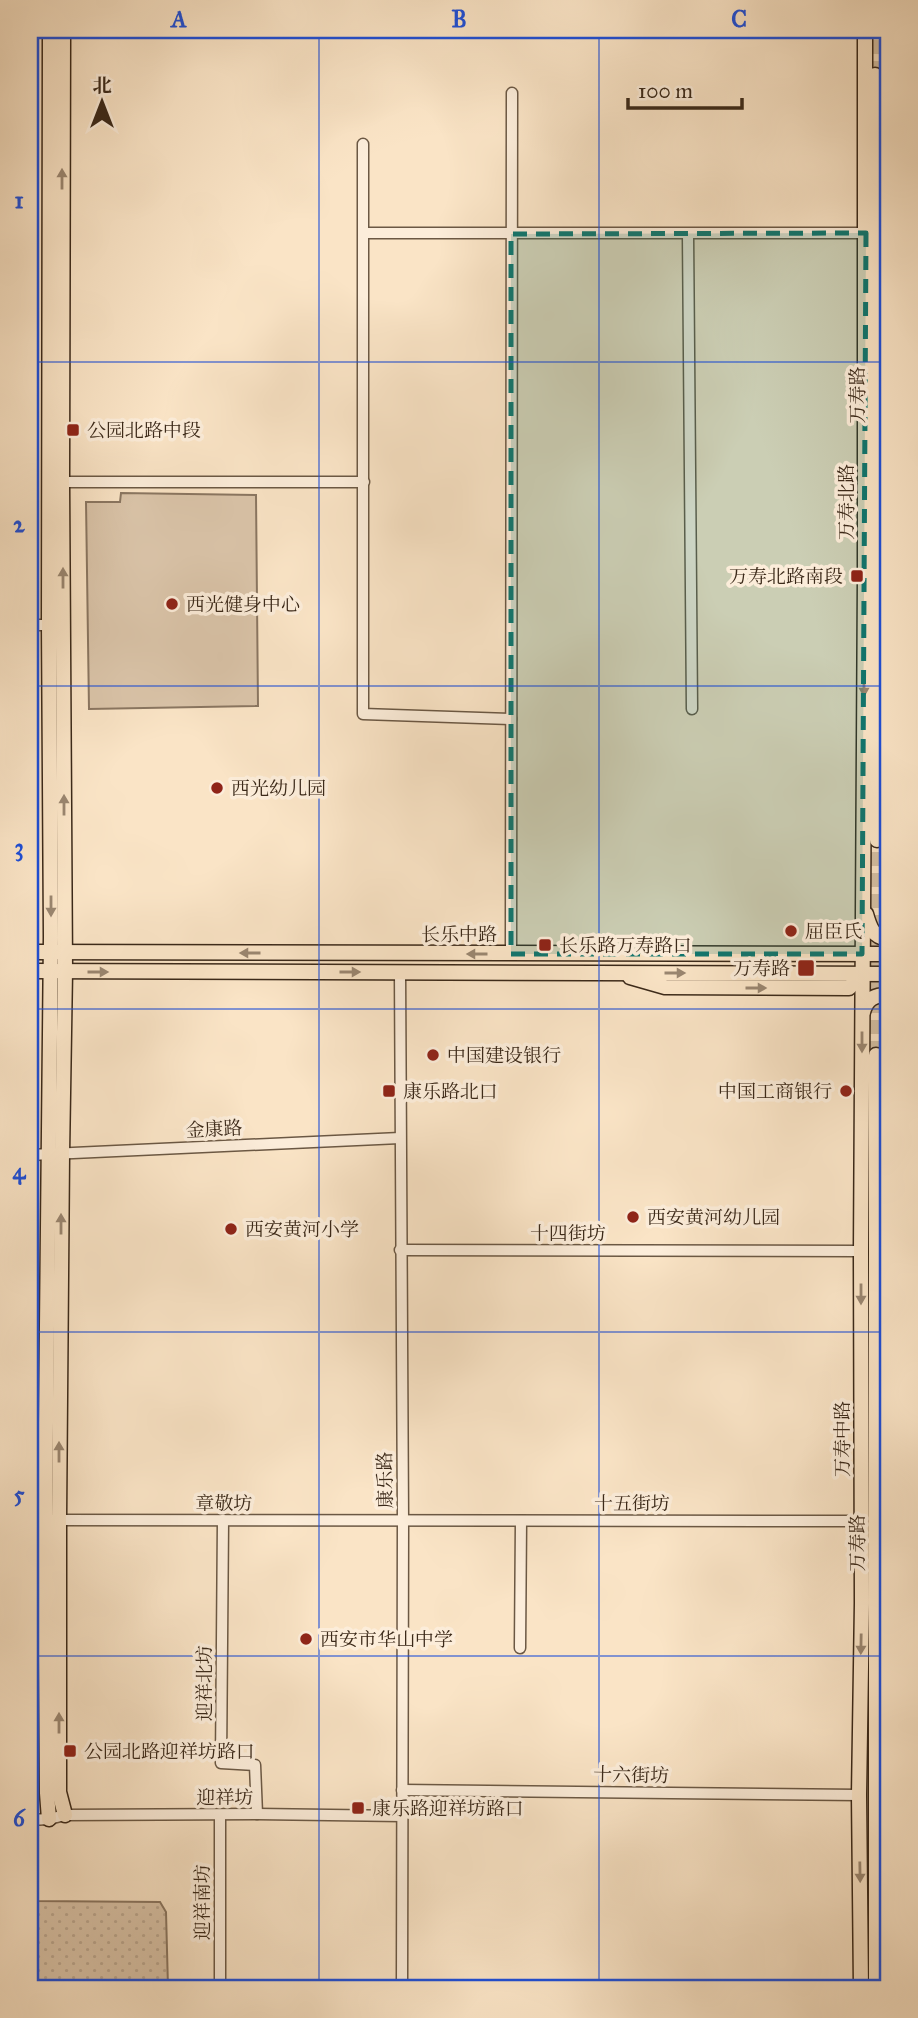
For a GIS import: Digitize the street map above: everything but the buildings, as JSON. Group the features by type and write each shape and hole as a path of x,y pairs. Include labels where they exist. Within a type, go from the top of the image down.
{"main road":[{"path":"49,1819 47,1780 58,971 50,30"},
{"path":"56,625 62,482 63,30"},
{"name":"万寿北路","path":"862,974 865,30"},
{"name":"万寿路","path":"875,75 877,840"},
{"path":"862,899 873,933 888,939"},
{"name":"长乐中路","path":"30,952 888,954"},
{"path":"566,953 566,972"},
{"name":"长乐中路","path":"30,971 888,974"},
{"name":"万寿中路","path":"861,1988 861,1676 875,1603 861,1521 862,974"},
{"path":"862,1016 869,1000 888,995"},
{"name":"万寿路","path":"876,1055 876,1988"},
{"path":"861,1444 876,1358"},
{"path":"52,1520 59,1792 65,1815"},
{"path":"861,1676 876,1730"}],"street":[{"path":"511,954 512,93"},
{"path":"363,144 363,714 511,719"},
{"path":"364,233 866,233"},
{"path":"688,234 692,709"},
{"path":"62,482 364,482"},
{"path":"30,625 56,625"},
{"name":"康乐路","path":"400,972 402,1988"},
{"name":"金康路","path":"30,1155 400,1138"},
{"name":"十四街坊","path":"400,1250 861,1251"},
{"name":"章敬坊","path":"52,1520 403,1520"},
{"name":"迎祥北坊","path":"223,1520 221,1763 255,1765 257,1814"},
{"name":"十五街坊","path":"403,1520 861,1521"},
{"path":"520,1648 521,1521"},
{"name":"十六街坊","path":"402,1790 859,1795"},
{"name":"迎祥坊","path":"30,1820 65,1815 402,1816"},
{"name":"迎祥南坊","path":"219,1815 220,1988"}],"highlighted area":[{"path":"866,233 862,954 511,954 511,234"}],"shaded area":[{"path":"884,30 888,30 888,927 880,920"},
{"name":"西光健身中心","path":"121,493 256,495 258,706 89,709 86,502 120,502"},
{"path":"887,1011 888,1988 884,1988"},
{"path":"30,1885 34,1885 34,1901 160,1902 166,1912 168,1988 30,1988"}],"tunnel":[{"path":"875,75 876,30"},
{"path":"876,1055 877,840"}],"place":[{"name":"公园北路中段","path":"73,430"},
{"name":"万寿北路南段","path":"857,576"},
{"name":"西光健身中心","path":"172,604"},
{"name":"西光幼儿园","path":"217,788"},
{"name":"屈臣氏","path":"791,931"},
{"name":"长乐路万寿路口","path":"545,945"},
{"name":"万寿路","path":"806,968"},
{"name":"中国建设银行","path":"433,1055"},
{"name":"康乐路北口","path":"389,1091"},
{"name":"中国工商银行","path":"846,1091"},
{"name":"西安黄河幼儿园","path":"633,1217"},
{"name":"西安黄河小学","path":"231,1229"},
{"name":"西安市华山中学","path":"306,1639"},
{"name":"公园北路迎祥坊路口","path":"70,1751"},
{"name":"康乐路迎祥坊路口","path":"358,1808"}]}
